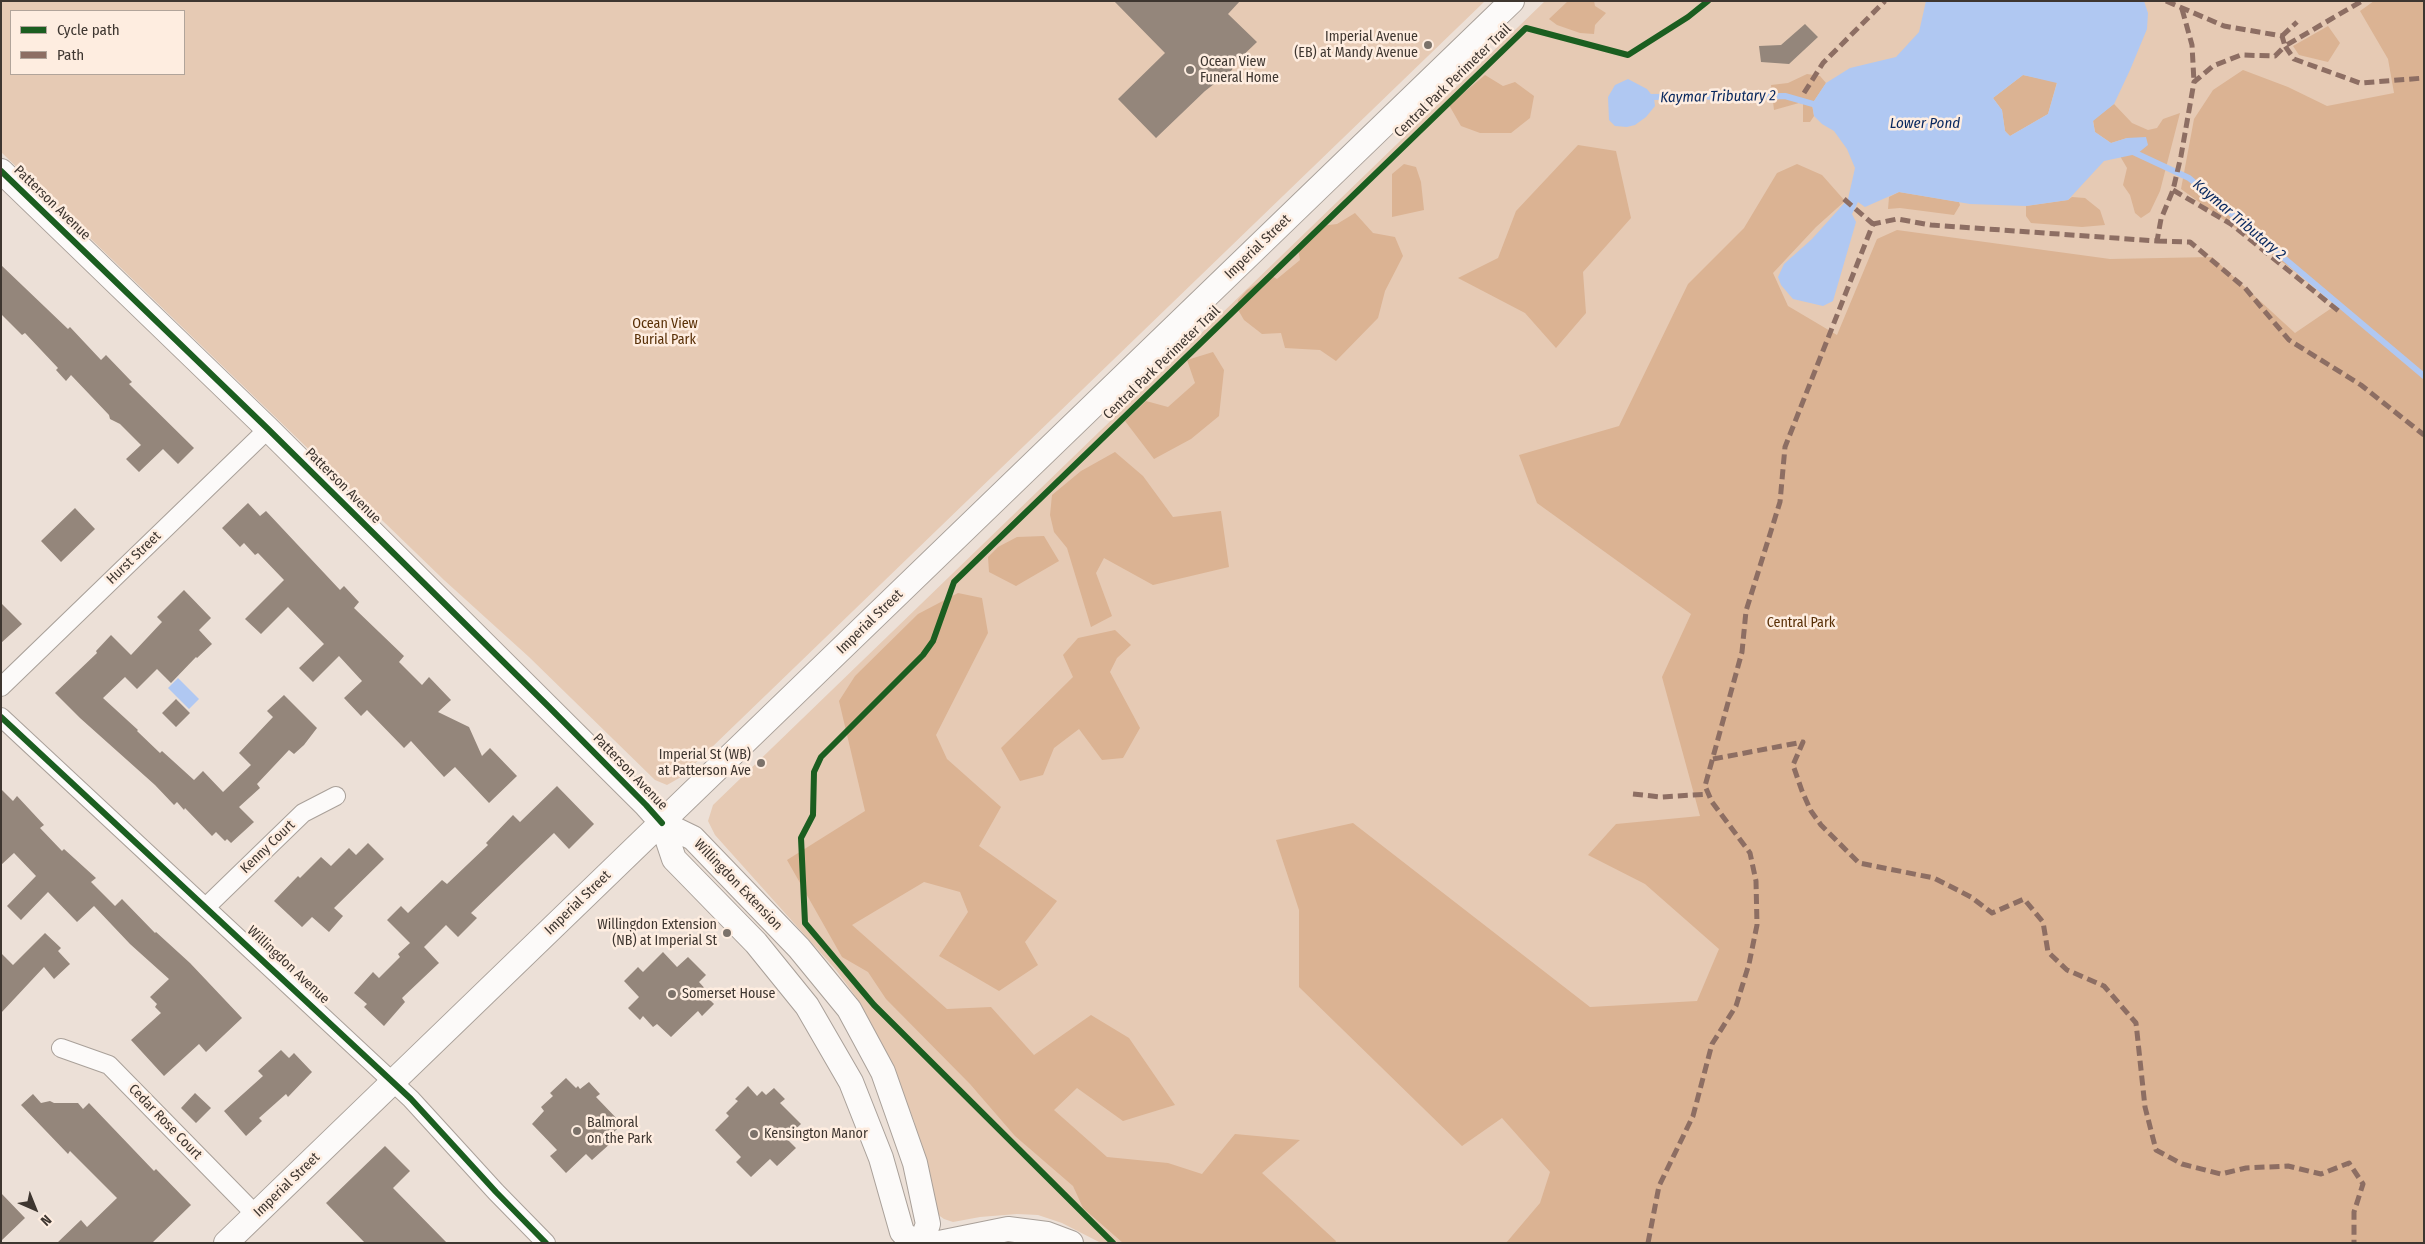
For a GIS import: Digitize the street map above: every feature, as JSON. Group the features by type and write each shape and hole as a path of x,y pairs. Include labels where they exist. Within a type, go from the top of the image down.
{"main road":[{"name":"Imperial Street","path":"226,1243 1512,1"},
{"name":"Patterson Avenue","path":"1,171 268,430 549,707 646,804 662,823"},
{"name":"Willingdon Extension","path":"662,823 674,859 756,943 811,1013 851,1082 881,1158 902,1232 914,1243"},
{"name":"Willingdon Extension","path":"662,823 693,838 800,948 849,1009 883,1072 915,1163 928,1224 921,1243"},
{"path":"939,1243 1008,1229 1048,1234 1071,1243"}],"street":[{"name":"Hurst Street","path":"1,687 268,430"},
{"name":"Willingdon Avenue","path":"1,717 392,1081 546,1243"},
{"name":"Kenny Court","path":"206,906 303,813 336,796"},
{"name":"Cedar Rose Court","path":"62,1048 109,1065 256,1215"}],"green space":[{"name":"Ocean View Burial Park","path":"1,1 1485,1 681,777 667,785 655,780 529,657 444,580 1,152"},
{"name":"Central Park","path":"1545,1 2424,1 2424,1243 1101,1243 1062,1223 1038,1215 1017,1214 980,1217 953,1222 937,1214 914,1121 882,1044 856,997 836,970 715,835 708,821 713,805"},
{"path":"1568,1 1594,1 1595,6 1606,13 1595,25 1594,34 1580,33 1557,25 1549,19"},
{"path":"2374,1 2424,1 2424,1243 1506,1243 1540,1203 1550,1172 1502,1118 1462,1146 1299,987 1299,910 1276,840 1353,823 1590,1007 1697,1001 1719,949 1645,884 1588,855 1616,824 1700,816 1662,677 1691,614 1537,503 1519,455 1619,426 1688,284 1744,228 1777,173 1797,164 1822,175 1845,201 1816,227 1773,273 1788,306 1837,335 1877,239 1897,230 2110,259 2212,257 2295,333 2339,303 2181,189 2194,119 2213,90 2243,70 2288,87 2327,106 2394,93 2388,59 2360,11"},
{"path":"2328,26 2340,43 2328,62 2299,55 2293,46"},
{"path":"1807,74 1820,76 1826,83 1812,104 1814,116 1810,122 1803,122 1803,104 1799,103 1774,110 1771,85 1788,83"},
{"path":"1485,75 1503,86 1515,82 1534,96 1530,118 1511,133 1480,133 1461,126 1449,105"},
{"path":"2023,75 2057,82 2048,114 2010,136 2005,131 2002,110 1993,98"},
{"path":"2114,104 2132,123 2148,130 2157,128 2163,119 2180,113 2160,191 2150,212 2141,218 2135,213 2130,195 2123,185 2127,168 2120,156 2137,154 2127,138 2111,143 2095,132 2093,120"},
{"path":"1578,145 1616,151 1631,218 1583,272 1586,313 1556,348 1525,313 1458,278 1498,258 1516,211"},
{"path":"1404,164 1416,167 1421,182 1424,210 1392,217 1392,174"},
{"path":"1899,192 1959,202 1960,205 1954,215 1900,208 1888,209 1889,197"},
{"path":"2072,197 2085,198 2100,210 2105,225 2082,227 2031,223 2026,216 2026,206 2068,200"},
{"path":"1355,213 1373,233 1395,237 1403,256 1385,291 1378,318 1336,361 1320,350 1285,348 1281,333 1262,334 1244,320 1237,308 1238,300 1247,290 1270,275 1277,279 1300,260 1298,249 1321,226 1337,224"},
{"path":"1213,352 1224,370 1219,416 1191,439 1154,459 1125,421 1146,401 1168,407 1195,383 1187,360"},
{"path":"1115,452 1143,476 1173,517 1221,511 1229,567 1153,585 1104,558 1096,573 1112,616 1091,627 1067,548 1054,532 1050,515 1052,495 1081,471"},
{"path":"1044,536 1059,561 1016,586 989,572 988,557 998,547 1017,537"},
{"path":"958,593 982,598 988,633 936,735 947,759 1001,807 979,846 1057,901 1025,942 1038,965 999,991 939,956 968,912 960,892 924,882 852,925 947,1009 991,1007 1034,1055 1091,1015 1129,1038 1175,1105 1123,1121 1077,1088 1054,1110 1107,1157 1168,1163 1202,1174 1235,1134 1300,1140 1262,1173 1336,1241 1335,1243 1123,1243 1083,1208 1073,1186 1015,1136 970,1084 886,999 868,972 842,957 787,860 865,811 839,701 855,676 918,614"},
{"path":"1115,630 1131,645 1117,658 1110,672 1140,728 1123,758 1102,760 1079,729 1054,748 1043,775 1020,781 1001,748 1073,677 1063,655 1078,638"}],"water":[{"name":"Lower Pond","path":"1926,1 2144,1 2148,13 2147,29 2130,70 2114,104 2093,121 2095,132 2111,143 2127,138 2146,137 2148,145 2137,154 2104,161 2068,200 2026,206 1970,204 1899,192 1865,207 1858,202 1852,214 1856,222 1833,301 1823,306 1793,299 1781,285 1778,277 1784,264 1812,239 1848,199 1855,168 1847,149 1834,131 1822,124 1814,116 1812,104 1826,83 1850,68 1896,57 1919,32","holes":["2023,75 2057,83 2048,114 2010,136 2005,131 2002,110 1993,98"]},
{"path":"1628,79 1647,89 1654,98 1655,106 1646,117 1635,125 1627,127 1615,126 1609,120 1608,97 1615,85"},
{"path":"178,678 199,699 189,709 168,688"}],"building":[{"name":"Ocean View Funeral Home","path":"1114,1 1240,1 1228,14 1257,42 1233,65 1232,70 1205,91 1156,138 1118,99 1165,53"},
{"path":"1805,24 1818,37 1789,64 1761,62 1759,46 1781,45"},
{"path":"1,265 68,329 70,327 101,360 106,355 132,382 129,384 194,448 178,464 163,449 139,472 126,459 141,445 120,424 110,419 109,415 71,375 66,381 56,370 58,368 25,333 22,335 1,314"},
{"path":"248,503 260,516 266,511 340,590 344,586 359,602 354,608 404,656 399,662 422,685 429,677 451,700 438,712 469,727 482,756 490,748 517,776 489,803 455,767 444,777 411,741 404,748 367,710 361,716 344,698 362,681 339,656 313,682 299,668 324,644 288,607 261,634 245,619 284,580 258,553 255,555 244,543 240,547 222,528"},
{"path":"75,508 95,529 61,562 41,541"},
{"path":"184,590 211,618 199,630 212,644 196,657 171,683 157,669 137,689 125,677 103,698 160,753 162,751 194,780 203,771 223,792 251,765 239,753 273,717 267,711 284,695 317,728 304,745 294,754 289,750 257,784 260,788 239,807 254,822 231,843 227,839 225,841 216,832 212,836 185,808 184,810 177,802 174,805 155,785 55,693 97,653 96,651 111,635 131,655 162,622 157,617"},
{"path":"1,603 22,624 1,643"},
{"path":"176,699 190,713 176,727 162,713"},
{"path":"557,786 594,824 569,849 554,833 471,913 477,918 458,937 446,925 424,947 439,963 402,998 405,1002 384,1026 364,1007 367,1004 354,993 373,972 379,978 400,957 398,954 410,943 387,920 401,906 408,913 442,880 447,884 488,845 486,843 513,815 520,822"},
{"path":"1,789 13,801 17,796 44,825 40,828 62,851 64,849 96,878 91,882 115,906 122,899 155,933 190,963 242,1018 206,1052 199,1044 164,1076 131,1040 161,1013 155,1007 157,1004 150,997 169,979 130,944 94,906 77,922 48,892 21,920 7,906 36,876 14,853 1,865"},
{"path":"368,843 384,859 334,908 343,916 329,932 312,917 302,927 274,901 298,876 300,878 321,857 331,866 349,848 356,855"},
{"path":"45,933 61,948 58,951 70,964 54,979 44,967 1,1013 1,953 13,965"},
{"name":"Somerset House","path":"663,952 677,967 688,957 706,975 699,982 709,993 706,996 714,1004 702,1016 698,1011 671,1037 657,1024 653,1027 643,1016 640,1020 628,1008 639,997 624,981 638,967 643,972"},
{"path":"281,1050 289,1058 294,1053 312,1072 288,1097 286,1094 259,1118 262,1121 246,1136 224,1111 263,1076 258,1071"},
{"name":"Balmoral on the Park","path":"566,1078 576,1088 578,1086 580,1089 589,1082 600,1094 596,1097 622,1124 608,1138 612,1142 592,1160 586,1154 566,1173 550,1156 557,1150 532,1124 544,1111 541,1107 553,1096 550,1093"},
{"name":"Kensington Manor","path":"748,1086 757,1096 762,1091 766,1095 774,1088 785,1099 780,1103 801,1124 786,1138 796,1148 777,1166 770,1159 751,1177 736,1162 741,1157 715,1130 729,1116 726,1113 738,1101 735,1099"},
{"path":"195,1093 211,1108 196,1123 181,1108"},
{"path":"33,1094 41,1103 50,1101 54,1103 78,1103 83,1109 89,1103 154,1171 156,1169 191,1205 152,1243 57,1243 81,1220 87,1227 117,1198 70,1151 68,1154 21,1105"},
{"path":"385,1146 410,1171 393,1188 447,1243 365,1243 326,1203"},
{"path":"1,1193 25,1218 1,1241"}],"waterway":[{"name":"Kaymar Tributary 2","path":"1647,97 1785,96 1820,106"},
{"name":"Kaymar Tributary 2","path":"2131,151 2189,178 2424,376"}],"marked path":[{"path":"1804,93 1823,63 1885,1"},
{"path":"2166,1 2224,26 2282,36 2285,46 2362,1"},
{"path":"2182,9 2192,45 2194,82"},
{"path":"2282,36 2297,22"},
{"path":"1648,1243 1659,1186 1693,1116 1712,1044 1736,1006 1749,964 1757,925 1756,881 1750,853 1712,802 1705,786 1742,652 1746,611 1780,502 1785,447 1873,224 1897,219 1931,225 2157,241 2161,219 2173,190 2181,156 2194,82 2213,66 2241,55 2275,56 2285,46 2294,59 2360,83 2424,78"},
{"path":"2173,190 2231,224 2341,313"},
{"path":"1844,199 1873,224"},
{"path":"2157,241 2190,242 2245,288 2289,340 2361,385 2424,435"},
{"path":"1713,759 1803,742 1793,765 1811,811 1821,825 1859,863 1934,878 1971,897 1992,913 2024,899 2043,922 2048,952 2067,970 2104,986 2136,1023 2145,1107 2156,1150 2182,1164 2221,1174 2246,1168 2288,1166 2321,1174 2349,1163 2363,1184 2354,1212 2354,1243"},
{"path":"1633,794 1661,797 1709,794"}],"cycle path":[{"name":"Central Park Perimeter Trail","path":"1113,1243 874,1005 805,923 801,838 813,815 814,772 821,757 923,655 933,641 954,582 1526,28 1628,55 1688,17 1708,1"},
{"path":"1,171 268,429 549,707 662,823"},
{"path":"1,717 411,1099 496,1192 546,1243"}],"place":[{"name":"Imperial Avenue (EB) at Mandy Avenue","path":"1428,45"},
{"name":"Ocean View Funeral Home","path":"1190,70"},
{"name":"Imperial St (WB) at Patterson Ave","path":"761,763"},
{"name":"Willingdon Extension (NB) at Imperial St","path":"727,933"},
{"name":"Somerset House","path":"672,994"},
{"name":"Balmoral on the Park","path":"577,1131"},
{"name":"Kensington Manor","path":"754,1134"}]}
